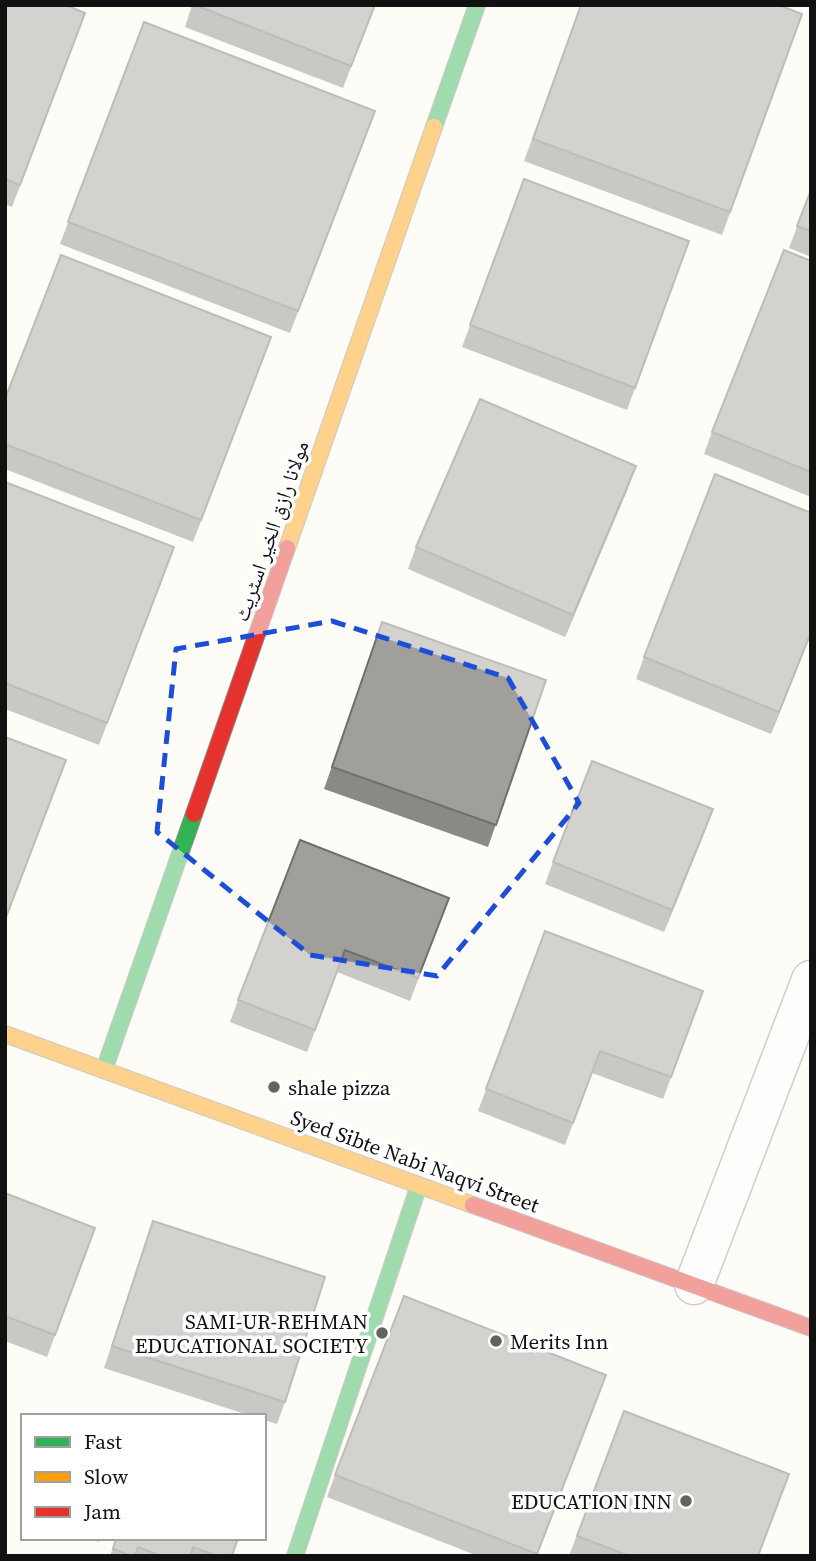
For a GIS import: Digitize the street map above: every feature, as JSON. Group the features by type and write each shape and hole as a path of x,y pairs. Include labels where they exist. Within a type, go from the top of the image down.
{"street":[{"name":"مولانا رازق الخیر اسٹریٹ","path":"104,1070 477,5"},
{"path":"694,1285 811,980"},
{"name":"Syed Sibte Nabi Naqvi Street","path":"5,1034 811,1328"},
{"path":"295,1556 419,1185"}],"highlighted area":[{"path":"332,621 508,678 579,803 437,976 310,955 157,832 176,649"}],"building":[{"path":"5,5 66,5 85,13 20,185 5,179"},
{"path":"195,5 375,5 351,66"},
{"path":"581,5 779,5 802,14 730,212 533,139"},
{"path":"144,22 375,111 298,311 68,222"},
{"path":"524,179 689,241 635,388 470,325"},
{"path":"811,190 811,231 797,226"},
{"path":"784,250 811,261 811,472 712,432"},
{"path":"61,255 271,337 201,520 5,444 5,399"},
{"path":"480,399 636,466 573,615 416,547"},
{"path":"715,474 811,513 811,632 779,712 644,657"},
{"path":"5,482 174,547 107,723 5,683"},
{"path":"382,622 546,680 496,825 332,767"},
{"path":"5,737 66,760 5,920"},
{"path":"592,761 713,809 672,910 553,862"},
{"path":"300,840 449,898 418,978 345,950 315,1030 238,1000"},
{"path":"545,931 703,991 671,1077 600,1051 573,1123 486,1089"},
{"path":"5,1193 95,1228 55,1335 5,1316"},
{"path":"153,1221 325,1277 285,1402 112,1346"},
{"path":"404,1296 606,1375 537,1554 335,1475"},
{"path":"624,1411 789,1474 758,1556 629,1556 577,1536"},
{"path":"115,1540 237,1540 232,1556 217,1556 193,1547 191,1556 161,1556 138,1547 135,1556 132,1556 113,1549"}],"traffic: fast":[{"path":"434,127 477,5"},
{"path":"104,1070 194,814"},
{"path":"295,1556 419,1185"}],"traffic: slow":[{"path":"287,548 434,127"},
{"path":"5,1034 473,1205"}],"traffic: jam":[{"path":"194,814 287,548"},
{"path":"473,1205 811,1328"}],"place":[{"name":"shale pizza","path":"274,1087"},
{"name":"SAMI-UR-REHMAN EDUCATIONAL SOCIETY","path":"382,1333"},
{"name":"Merits Inn","path":"496,1341"},
{"name":"EDUCATION INN","path":"686,1501"}]}
